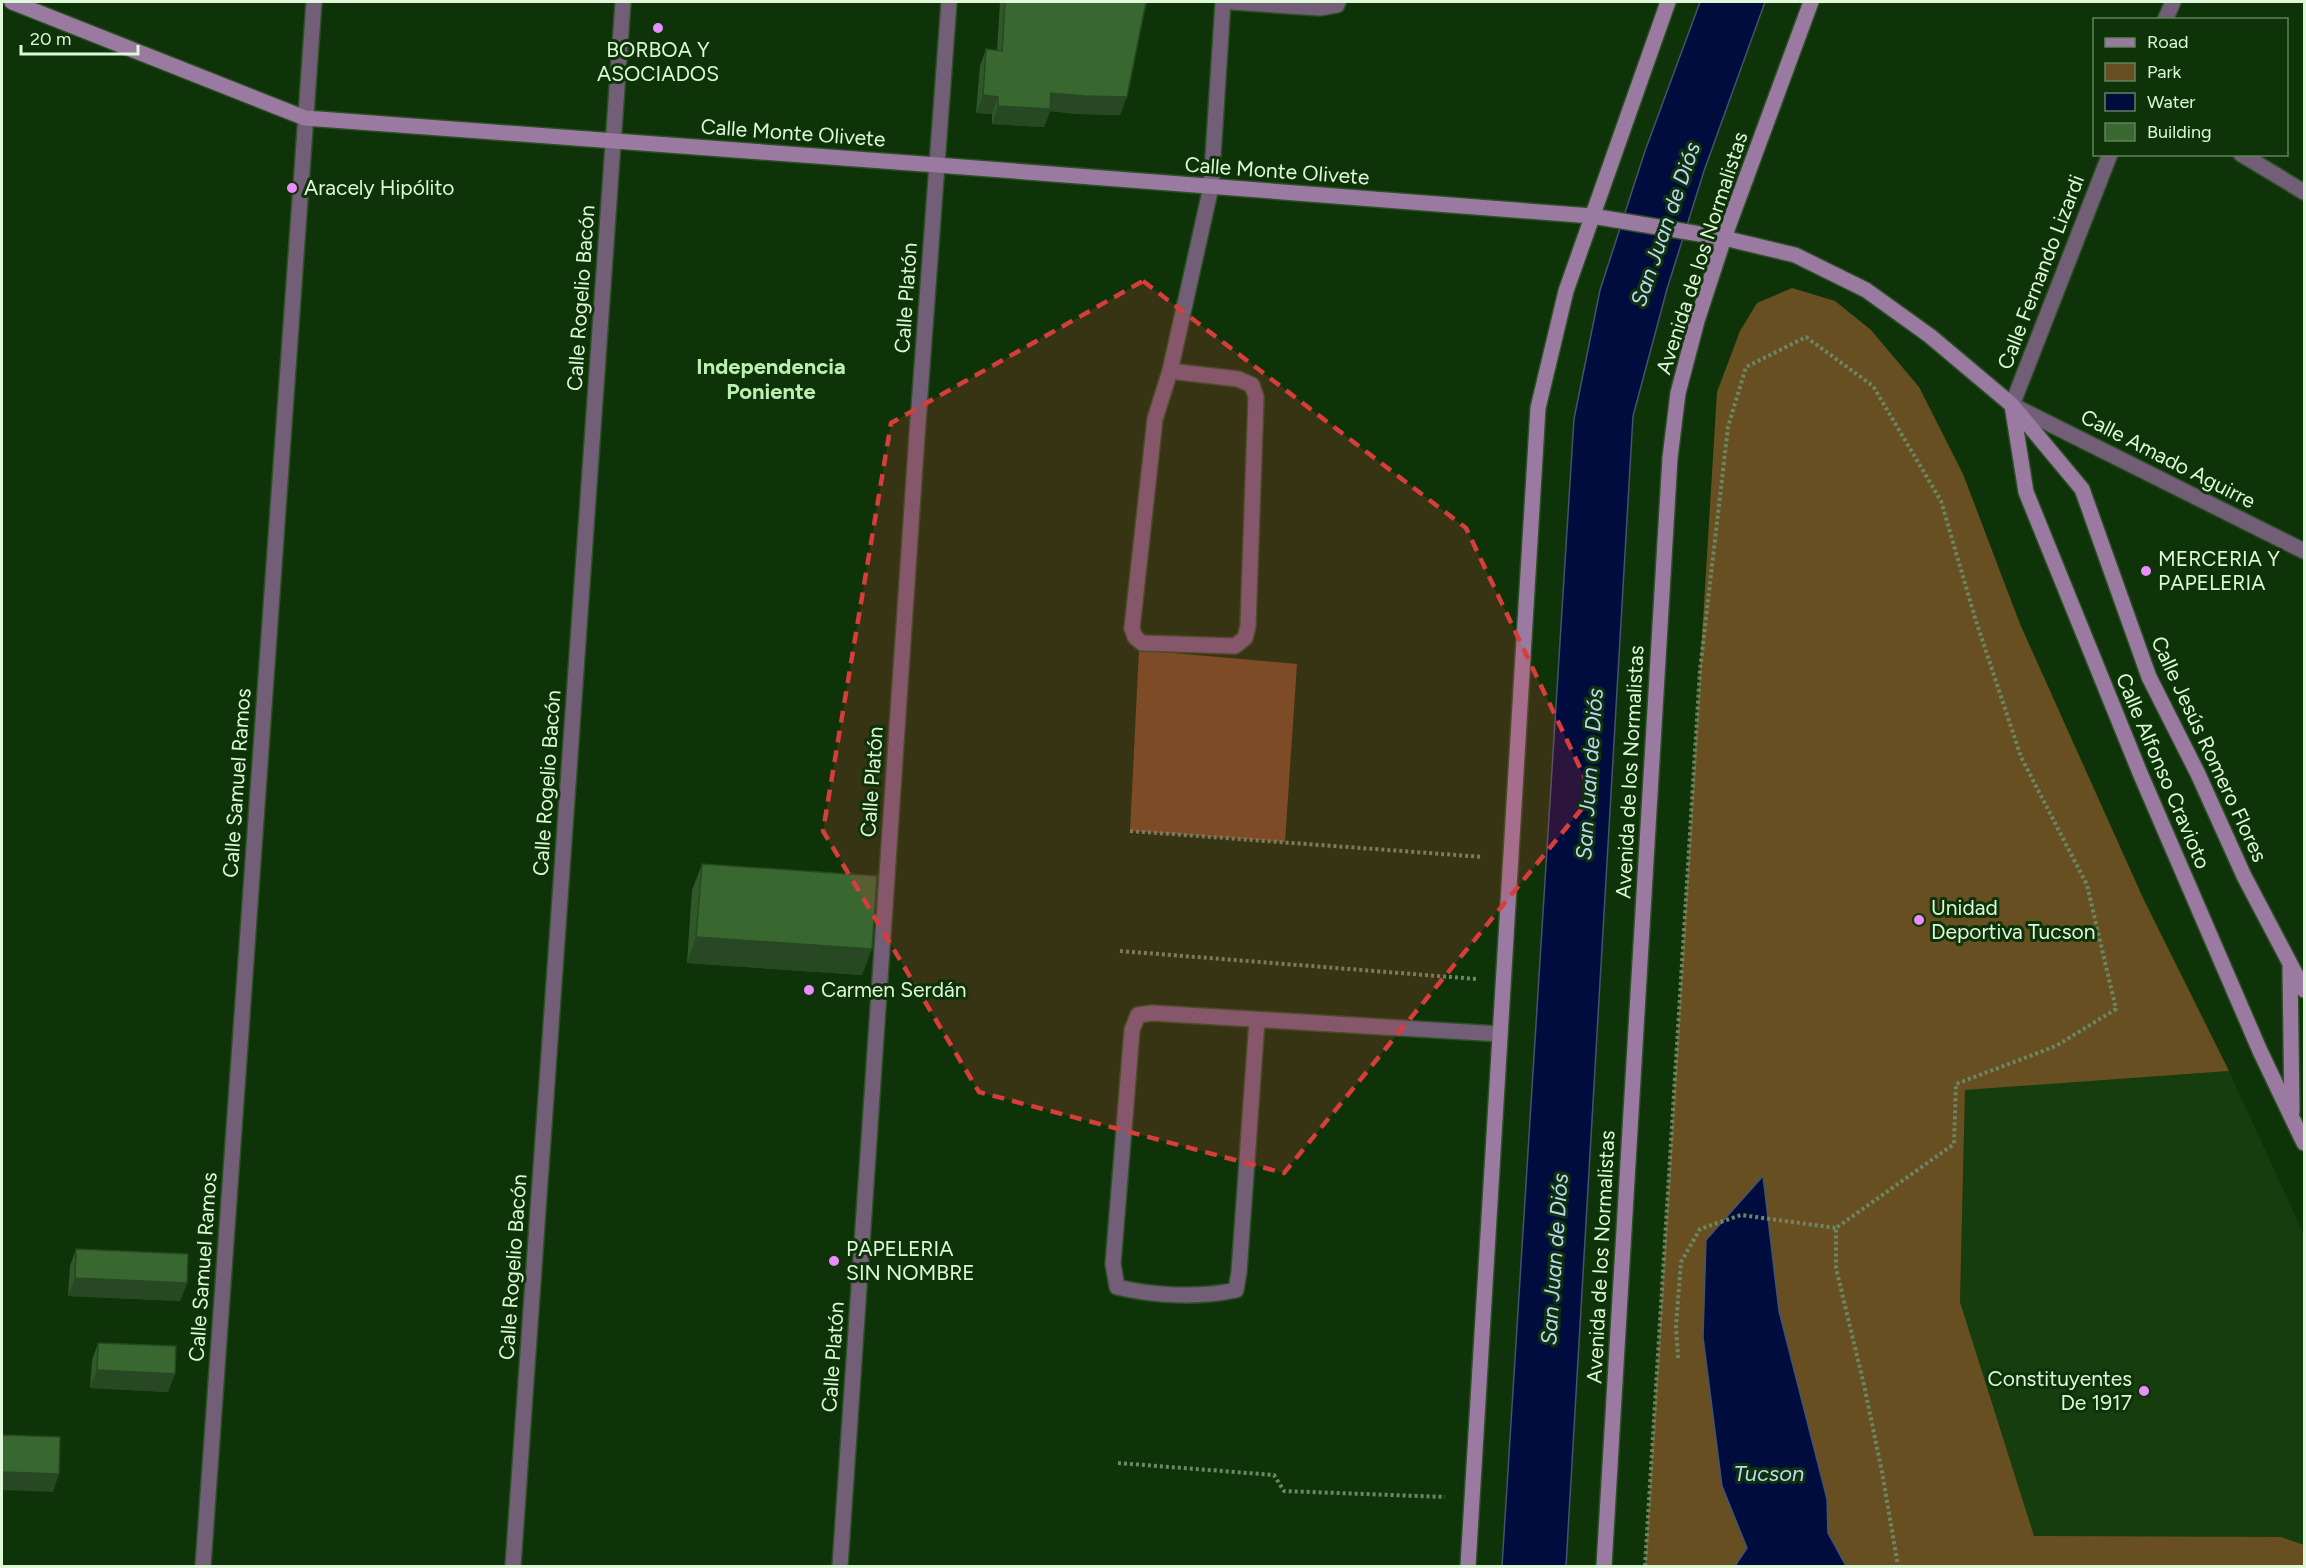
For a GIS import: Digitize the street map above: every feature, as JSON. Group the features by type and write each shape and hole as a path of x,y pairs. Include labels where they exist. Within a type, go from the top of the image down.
{"street":[{"name":"Calle Monte Olivete","path":"12,2 305,118 937,165 1599,218"},
{"name":"Calle Samuel Ramos","path":"203,1566 314,2"},
{"name":"Calle Rogelio Bacón","path":"513,1566 623,2"},
{"name":"Calle Platón","path":"840,1566 949,2"},
{"path":"1170,371 1238,379 1252,385 1256,397 1248,626 1245,638 1235,646 1142,643 1135,638 1132,628 1155,419 1170,371 1211,187 1223,2"},
{"path":"1231,2 1320,8 1336,5 1338,2"},
{"path":"1468,1566 1538,408 1566,291 1599,218 1668,2"},
{"name":"Avenida de los Normalistas","path":"1604,1566 1670,458 1678,393 1697,321 1724,238 1811,2"},
{"path":"2166,18 2173,2"},
{"name":"Calle Fernando Lizardi","path":"2012,405 2108,156"},
{"path":"2244,156 2304,192"},
{"name":"Calle Jesús Romero Flores","path":"1599,218 1724,238 1796,255 1866,290 1930,336 2012,405 2082,489 2149,677 2198,774 2244,876 2304,990"},
{"name":"Calle Amado Aguirre","path":"2012,405 2304,551"},
{"name":"Calle Alfonso Cravioto","path":"2012,405 2026,492 2140,773 2260,1051 2304,1143"},
{"path":"2290,963 2292,1118"},
{"path":"1257,1020 1236,1290 1214,1295 1137,1292 1117,1287 1113,1264 1132,1030 1138,1015 1152,1013 1500,1034"}],"path":[{"path":"1645,1566 1700,670 1728,427 1746,367 1806,337 1873,386 1941,501 1976,621 2020,757 2087,885 2116,1009 2056,1046 1956,1084 1954,1144 1836,1228 1784,1223 1741,1215 1700,1229 1681,1262 1676,1326 1678,1358"},
{"path":"1130,831 1511,859"},
{"path":"1120,951 1504,981"},
{"path":"1836,1228 1836,1268 1871,1418 1898,1566"},
{"path":"1118,1463 1274,1475 1284,1491 1473,1498"}],"highlighted area":[{"path":"1143,281 1466,528 1593,795 1284,1173 979,1092 823,831 891,423"}],"shaded area":[{"path":"2229,1071 2304,1235 2304,1545 2281,1537 2034,1537 1960,1302 1965,1090"}],"green space":[{"name":"Unidad Deportiva Tucson","path":"1792,288 1835,301 1871,330 1919,387 1963,474 2020,624 2143,898 2229,1071 1965,1090 1960,1302 2034,1536 2281,1537 2304,1545 2304,1566 1645,1566 1717,392 1740,331 1757,303"},
{"path":"1139,650 1297,664 1285,842 1130,831"}],"water":[{"name":"San Juan de Diós","path":"1700,2 1765,2 1704,171 1667,289 1633,416 1566,1566 1502,1566 1574,419 1600,290 1645,151"},
{"name":"Tucson","path":"1763,1176 1779,1311 1827,1499 1828,1533 1846,1566 1735,1566 1747,1548 1722,1486 1703,1337 1706,1240"}],"building":[{"path":"1005,2 1146,2 1127,97 1051,93 1050,109 998,106 998,97 983,95 986,49 1002,51"},
{"path":"702,864 877,876 872,949 696,937"},
{"path":"76,1249 188,1254 187,1283 75,1278"},
{"path":"98,1343 176,1346 175,1374 97,1370"},
{"path":"2,1435 60,1437 59,1474 2,1472"}],"place":[{"name":"BORBOA Y ASOCIADOS","path":"658,28"},
{"name":"Aracely Hipólito","path":"292,188"},
{"name":"MERCERIA Y PAPELERIA","path":"2146,571"},
{"name":"Unidad Deportiva Tucson","path":"1919,920"},
{"name":"Carmen Serdán","path":"809,990"},
{"name":"PAPELERIA SIN NOMBRE","path":"834,1261"},
{"name":"Constituyentes De 1917","path":"2144,1391"}],"district":[{"name":"Independencia Poniente","path":"771,378"}]}
